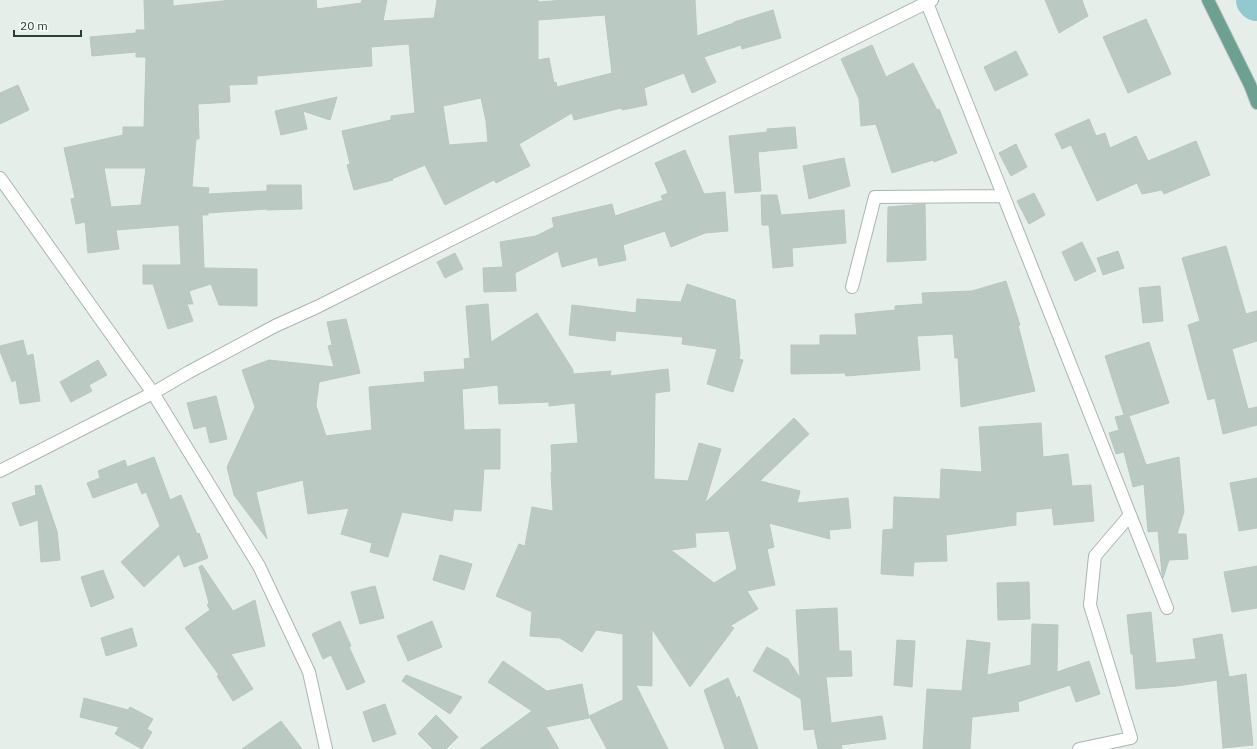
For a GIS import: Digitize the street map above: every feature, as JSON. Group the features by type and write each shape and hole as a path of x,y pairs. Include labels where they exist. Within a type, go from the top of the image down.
{"main road":[{"path":"1208,0 1250,85 1257,103"}],"street":[{"path":"0,471 153,393 275,326 317,307 929,1 1003,196 1167,608"},
{"path":"0,178 153,393 259,566 309,672 326,749"},
{"path":"852,287 876,197 1003,196"},
{"path":"1079,749 1131,738 1090,605 1095,556 1130,515"}],"building":[{"path":"144,0 173,0 173,6 232,0 316,0 317,9 361,3 362,0 387,0 383,21 434,18 437,0 538,0 538,2 566,0 695,0 697,36 734,22 773,10 781,38 742,49 741,45 704,57 716,82 692,93 684,73 644,88 647,105 622,110 621,108 574,120 572,113 519,144 530,166 496,183 494,180 445,205 425,165 392,179 393,180 354,190 347,165 350,164 342,131 391,120 391,116 415,113 409,44 371,47 372,66 257,76 257,84 229,85 230,102 198,104 199,139 196,139 192,187 209,188 208,194 267,191 267,185 301,185 302,209 267,209 208,213 208,215 202,215 204,268 257,269 257,306 219,305 211,284 189,291 193,304 187,304 193,321 168,329 153,284 143,284 143,265 181,265 179,225 116,230 119,249 88,253 85,222 76,224 71,199 75,198 64,148 123,135 123,127 144,127 146,57 136,57 136,52 92,56 90,37 136,33 136,30 145,30","holes":["605,15 612,73 557,87 556,82 554,83 549,58 538,60 538,20","481,98 486,121 488,142 449,145 443,106","104,168 146,168 141,205 111,207"]},
{"path":"1045,0 1082,0 1088,16 1059,33"},
{"path":"1146,19 1171,74 1128,93 1103,37"},
{"path":"872,45 886,77 913,63 937,110 939,109 957,153 934,162 933,160 892,173 876,124 861,126 859,99 841,59"},
{"path":"1016,51 1028,75 995,91 984,67"},
{"path":"18,85 29,110 0,124 0,93"},
{"path":"337,97 330,120 303,111 307,129 281,135 275,111"},
{"path":"1089,119 1096,136 1105,133 1110,148 1136,136 1148,161 1196,141 1210,175 1164,194 1162,190 1142,194 1137,183 1097,201 1071,145 1062,149 1055,134"},
{"path":"795,127 797,148 758,152 761,191 735,193 729,136 767,132 767,129"},
{"path":"1016,144 1027,167 1011,176 999,153"},
{"path":"685,150 704,194 725,192 728,231 705,233 671,247 665,231 623,245 626,260 599,266 597,257 562,267 558,251 515,273 516,291 484,292 483,268 503,267 500,242 536,236 554,227 552,218 612,204 615,216 663,200 661,196 668,193 655,163"},
{"path":"844,158 850,186 809,199 803,166"},
{"path":"1034,193 1045,215 1029,224 1017,201"},
{"path":"761,195 777,195 781,215 844,210 846,243 792,248 793,266 773,268 769,225 762,225"},
{"path":"925,204 926,260 887,262 888,207"},
{"path":"1082,242 1096,271 1075,281 1062,252"},
{"path":"1226,246 1246,314 1257,311 1257,341 1232,349 1248,409 1257,407 1257,425 1223,434 1215,398 1208,400 1188,325 1200,321 1182,258"},
{"path":"1118,251 1124,268 1103,275 1097,258"},
{"path":"455,253 463,269 445,278 437,262"},
{"path":"1006,281 1020,325 1018,325 1035,391 961,407 958,358 955,358 953,334 917,336 920,370 846,376 845,373 791,374 791,345 820,345 820,335 857,335 855,314 895,310 895,306 923,304 922,293 972,291"},
{"path":"687,284 735,300 740,353 739,359 743,360 733,392 707,384 717,349 682,344 683,337 616,331 615,341 569,335 572,305 636,313 637,299 681,302"},
{"path":"1160,286 1163,321 1143,323 1139,288"},
{"path":"488,304 491,342 537,313 573,370 573,374 611,371 610,376 668,369 670,391 655,393 654,479 688,481 699,443 721,449 705,503 794,418 809,434 760,481 800,491 797,503 848,498 851,528 829,530 830,539 769,523 774,547 767,549 775,585 747,591 758,609 730,626 734,628 690,687 652,629 652,686 636,685 668,749 607,749 589,716 623,700 623,634 596,630 582,652 560,638 530,636 532,612 496,596 519,544 525,546 532,507 553,511 551,445 578,443 575,403 549,406 549,402 499,404 498,385 462,389 464,430 500,429 500,469 484,469 481,511 454,509 452,521 402,512 388,557 370,552 372,543 341,534 349,508 308,514 303,480 256,492 267,539 234,495 227,467 255,407 242,370 269,360 334,367 328,346 332,345 327,322 346,319 360,373 319,382 316,406 326,436 372,430 369,387 425,382 424,372 465,369 464,359 470,358 466,306","holes":["729,531 737,569 714,583 671,550 696,547 695,533"]},
{"path":"23,340 27,356 33,354 40,401 20,404 16,380 12,382 0,351 0,346"},
{"path":"1149,342 1169,403 1129,416 1146,465 1179,457 1184,512 1177,534 1186,534 1188,559 1169,560 1163,578 1158,531 1148,532 1144,484 1133,487 1124,452 1116,454 1109,433 1119,430 1115,417 1124,415 1105,356"},
{"path":"98,360 107,375 89,385 92,391 71,402 60,382"},
{"path":"216,396 227,439 210,443 206,426 194,429 187,403"},
{"path":"1041,423 1043,457 1068,454 1072,486 1091,485 1094,521 1054,525 1052,508 1016,512 1016,525 946,535 947,561 914,562 913,576 881,574 883,530 893,529 894,497 940,499 941,469 982,472 979,427"},
{"path":"154,457 170,500 181,495 197,534 199,533 208,558 184,567 179,554 144,587 121,562 160,526 146,492 142,494 137,482 93,498 87,483 100,478 98,471 125,460 127,467"},
{"path":"1257,478 1257,528 1239,531 1230,483"},
{"path":"41,485 57,531 60,560 41,562 38,520 20,526 12,503 36,495 35,486"},
{"path":"440,555 472,564 464,590 433,580"},
{"path":"202,565 233,611 255,600 265,646 231,654 253,689 233,701 217,676 219,675 185,628 210,610 207,605 209,603 199,567"},
{"path":"1257,566 1257,608 1232,612 1224,572"},
{"path":"103,570 114,598 91,607 81,577"},
{"path":"1029,582 1030,619 998,620 997,583"},
{"path":"375,586 384,618 360,624 351,592"},
{"path":"837,608 839,651 851,651 852,676 826,677 831,723 882,716 886,739 841,745 842,749 818,749 814,729 804,730 801,699 753,671 767,647 788,659 800,678 796,610"},
{"path":"1151,612 1156,663 1196,659 1193,639 1222,634 1229,677 1246,674 1253,745 1223,748 1217,680 1177,686 1136,689 1133,654 1131,654 1127,615"},
{"path":"340,621 351,646 349,647 365,682 347,690 331,655 323,659 312,634"},
{"path":"432,621 442,647 408,661 397,636"},
{"path":"1032,624 1058,625 1057,672 1089,661 1100,694 1076,702 1070,685 1018,702 1019,711 972,717 970,749 923,749 927,689 962,691 967,640 990,643 987,675 1031,665"},
{"path":"132,628 137,646 106,656 101,638"},
{"path":"897,640 915,641 912,687 894,685"},
{"path":"503,661 547,691 582,684 589,718 546,727 559,749 480,749 532,711 488,682"},
{"path":"406,675 462,697 450,714 402,681"},
{"path":"728,678 737,699 739,696 758,749 725,749 704,690"},
{"path":"84,698 128,710 130,707 153,719 147,729 152,732 142,749 115,734 119,727 80,717"},
{"path":"385,704 396,734 373,742 363,712"},
{"path":"436,715 458,737 446,749 433,749 418,734"},
{"path":"281,721 302,749 242,749"}]}
